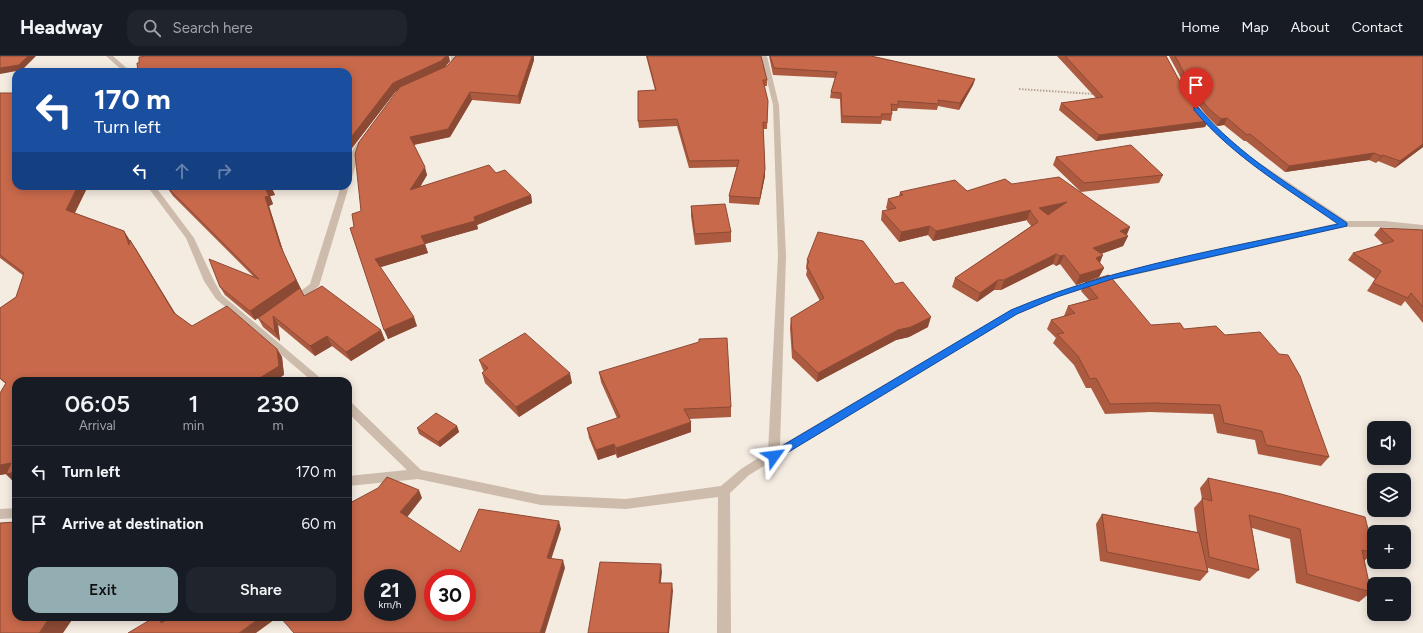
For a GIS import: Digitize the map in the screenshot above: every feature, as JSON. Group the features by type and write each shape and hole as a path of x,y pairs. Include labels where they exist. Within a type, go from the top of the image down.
{"street":[{"path":"109,56 123,68"},
{"path":"440,74 446,71 455,61 453,56"},
{"path":"764,56 776,105 782,256 774,456"},
{"path":"1193,105 1212,127 1234,147 1267,172 1345,224"},
{"path":"352,165 357,149 366,137"},
{"path":"154,190 190,238 209,281 219,297 258,324 315,377"},
{"path":"288,304 314,286 344,190"},
{"path":"352,481 418,474 541,500 626,504 724,491 746,472 1014,312 1054,295 1110,277 1345,224 1384,224 1423,228"},
{"path":"352,410 418,474"},
{"path":"724,491 724,633"},
{"path":"0,514 12,513"}],"path":[{"path":"1019,89 1097,94"}],"building":[{"path":"0,56 28,56 19,65 0,68"},
{"path":"446,56 441,61 393,83 352,136 352,68 138,68 137,63 139,63 139,57"},
{"path":"456,56 532,56 518,96 470,92 448,129 410,137 425,167 410,190 489,165 496,173 505,170 531,195 474,217 475,221 421,236 425,244 375,259 414,317 384,330 350,228 354,227 352,214 361,211 355,154 359,142 400,87 447,66"},
{"path":"647,56 761,56 767,80 763,80 768,101 767,123 763,122 765,169 760,198 729,196 739,160 689,161 677,119 638,121 638,91 656,90"},
{"path":"770,56 871,56 975,79 960,103 938,100 939,104 898,101 898,105 891,104 892,114 881,114 882,117 842,116 841,93 831,92 837,72 774,68"},
{"path":"1065,56 1166,56 1185,91 1208,121 1099,135 1061,103 1103,97"},
{"path":"1175,56 1423,56 1423,144 1400,161 1374,153 1289,166 1250,134 1247,135 1227,118 1221,119 1209,109 1192,87"},
{"path":"0,93 12,93 12,190 76,190 66,210 124,231 129,245 130,240 174,313 192,326 227,306 277,349 279,366 261,377 12,377 12,473 6,474 11,463 0,465 0,393 6,383 0,378 0,308 16,297 24,273 0,255"},
{"path":"1131,145 1163,175 1084,183 1056,157"},
{"path":"1059,177 1130,227 1120,231 1128,236 1093,248 1103,255 1096,258 1104,268 1080,275 1064,255 1060,256 1056,254 1004,280 998,280 980,293 955,278 1038,222 1030,211 1031,210 936,231 930,226 901,232 882,211 896,208 888,199 903,195 900,192 955,180 967,191 1005,179 1012,184","holes":["1067,202 1048,215 1039,208"]},
{"path":"170,190 266,190 269,196 265,197 280,245 296,280 250,311 220,287 209,259 259,279"},
{"path":"725,204 731,232 695,234 691,206"},
{"path":"1380,228 1423,230 1423,307 1411,293 1408,298 1373,283 1381,271 1353,253 1394,241"},
{"path":"818,232 863,241 895,284 903,282 931,317 911,327 898,330 818,373 793,349 791,318 824,298 807,266 809,261 807,260"},
{"path":"1109,275 1151,325 1180,323 1184,329 1216,326 1225,335 1260,332 1279,354 1288,355 1300,376 1329,457 1266,445 1262,431 1224,423 1220,405 1155,403 1110,404 1096,378 1090,379 1078,356 1057,334 1064,333 1051,320 1075,313 1068,306 1098,298 1085,282"},
{"path":"322,286 381,330 346,352 327,336 310,346 273,316 275,332 258,318 300,288 304,296"},
{"path":"525,333 570,373 516,407 482,373 488,368 479,360"},
{"path":"727,338 731,407 684,409 691,422 616,448 614,444 596,450 587,428 620,417 599,372 699,342 699,339"},
{"path":"436,413 457,426 438,442 417,428"},
{"path":"387,477 419,490 400,512 460,552 479,509 559,521 547,558 563,560 540,633 294,633 284,621 352,621 352,502 378,488"},
{"path":"1208,478 1281,494 1365,517 1367,525 1367,551 1362,550 1368,577 1367,591 1307,574 1300,529 1249,515 1259,570 1209,557 1202,498 1212,501"},
{"path":"1102,514 1199,533 1208,572 1107,552"},
{"path":"12,522 12,621 47,621 39,633 0,633 0,523"},
{"path":"600,562 661,564 659,583 672,583 668,633 588,633"},
{"path":"148,621 160,621 161,623 164,621 256,621 239,633 128,633"}],"route":[{"path":"774,456 1014,312 1054,295 1110,277 1345,224 1267,172 1234,147 1212,127 1196,109"}]}
